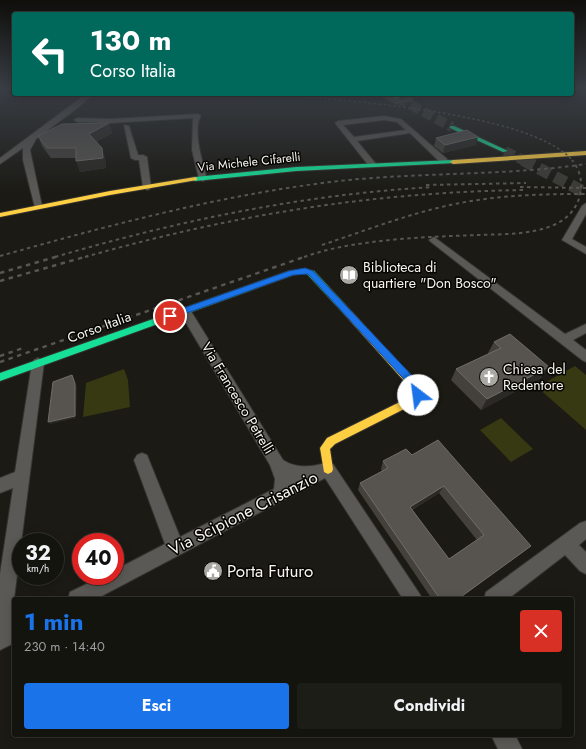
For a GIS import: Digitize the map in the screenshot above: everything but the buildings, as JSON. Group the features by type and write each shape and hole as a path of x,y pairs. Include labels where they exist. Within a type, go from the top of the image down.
{"main road":[{"path":"454,126 506,153"},
{"name":"Via Michele Cifarelli","path":"0,215 38,206 147,187 295,169 444,161 506,153 582,154"},
{"name":"Corso Italia","path":"0,377 298,271 310,273 415,386"},
{"name":"Via Scipione Crisanzio","path":"323,472 329,461 325,451 327,445 331,441 413,400 418,395 415,386"}],"street":[{"path":"0,162 54,123"},
{"path":"195,123 196,150 204,179"},
{"path":"338,123 372,164"},
{"path":"402,123 444,161"},
{"path":"126,126 135,158 143,157 147,187"},
{"path":"351,140 412,131"},
{"path":"38,135 26,150 38,206"},
{"path":"586,206 568,240 586,251"},
{"path":"434,240 586,357"},
{"name":"Via Francesco Petrelli","path":"185,311 278,465 283,479 282,492"},
{"path":"564,340 586,328"},
{"path":"0,639 38,363"},
{"path":"142,460 175,547"},
{"name":"Via Francesco Petrelli","path":"278,465 288,472 323,472"},
{"path":"323,472 413,597"},
{"name":"Via Scipione Crisanzio","path":"81,597 175,547 323,472"},
{"path":"0,486 23,476"},
{"path":"496,597 586,529"},
{"path":"567,544 586,565"},
{"path":"0,639 12,633"},
{"path":"503,737 511,749"}],"green space":[{"path":"575,366 586,375 586,430 537,387"},
{"path":"124,369 128,380 130,407 83,417 86,383"},
{"path":"501,418 533,449 511,462 480,430"}],"tunnel":[{"path":"444,123 452,127"},
{"path":"505,151 523,160"},
{"path":"523,160 586,193"}],"railway":[{"path":"489,123 518,131 551,144 572,160"},
{"path":"572,160 575,165"},
{"path":"575,165 586,164"},
{"path":"0,256 126,222 210,202 296,187 370,178 493,172 575,165"},
{"path":"575,165 579,172 581,188"},
{"path":"426,185 526,183"},
{"path":"55,257 149,232 242,211 336,196 432,187"},
{"path":"520,187 581,188"},
{"path":"580,194 581,188"},
{"path":"581,188 586,188"},
{"path":"85,257 194,229 303,208 413,195 526,190"},
{"path":"304,257 336,248 379,241 423,237 518,233 547,228 560,222 568,216 579,200 580,194"},
{"path":"322,245 408,216 460,203 491,198 580,194"},
{"path":"580,194 585,194"},
{"path":"0,273 59,256"},
{"path":"0,281 88,256"},
{"path":"0,362 304,257"},
{"path":"0,356 23,348"}],"traffic: fast":[{"path":"452,127 505,151"},
{"path":"195,179 296,169 453,162"},
{"path":"0,377 292,273 305,271 311,273 349,314"}],"traffic: slow":[{"path":"453,162 586,153"},
{"path":"0,215 110,193 195,179"},
{"path":"328,469 325,448 331,441 413,400 418,395 418,390 349,314"}],"place":[{"name":"Biblioteca di quartiere \"Don Bosco\"","path":"349,275"},
{"name":"Chiesa del Redentore","path":"489,377"},
{"name":"Porta Futuro","path":"213,571"}],"route":[{"path":"170,316 298,271 305,271 310,273 415,386 418,390 418,395"}]}
